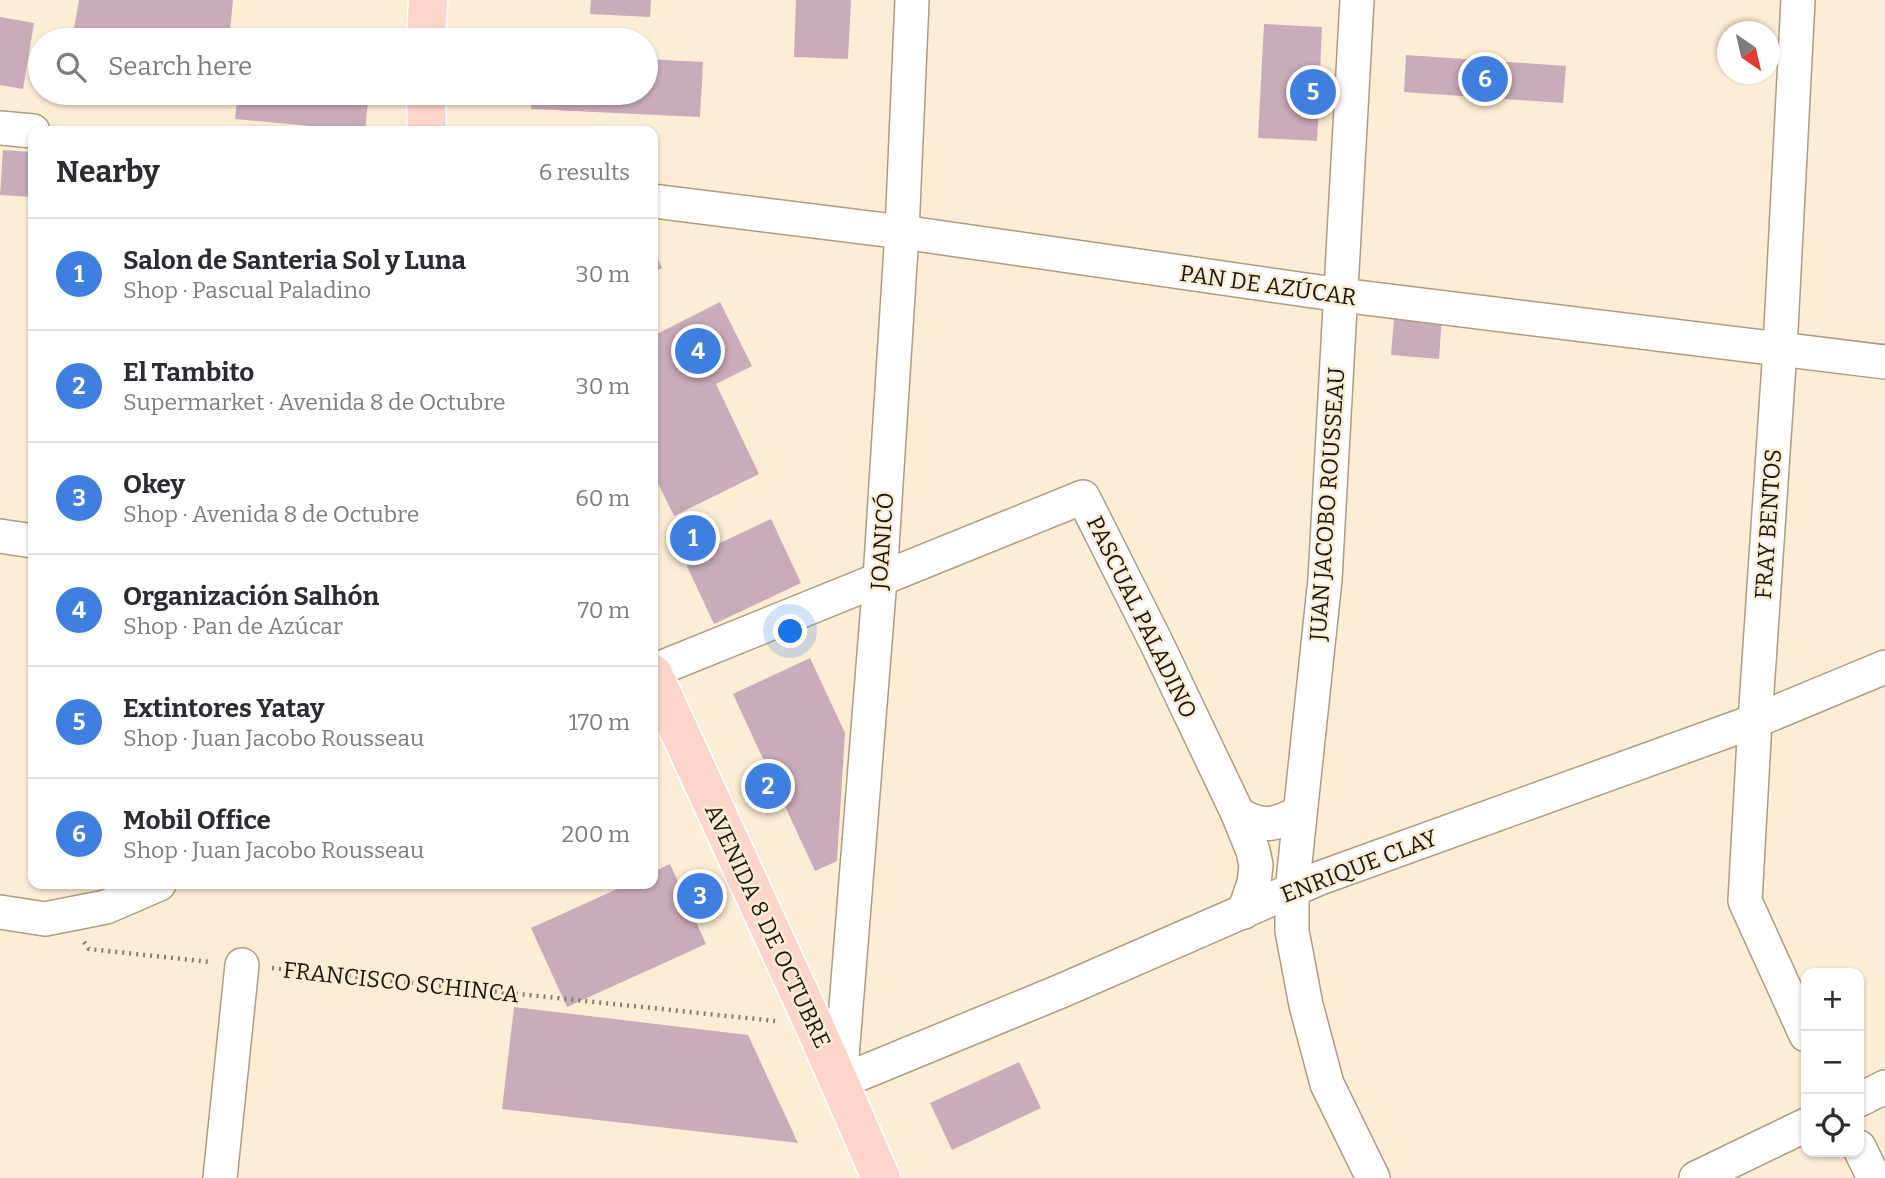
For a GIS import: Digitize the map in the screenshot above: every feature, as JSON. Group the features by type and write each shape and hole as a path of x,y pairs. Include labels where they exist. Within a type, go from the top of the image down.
{"main road":[{"path":"427,28 428,0"},
{"path":"426,105 427,126"},
{"name":"AVENIDA 8 DE OCTUBRE","path":"658,684 881,1178"}],"street":[{"name":"JOANICÓ","path":"839,1082 880,579 902,232 912,0"},
{"name":"JUAN JACOBO ROUSSEAU","path":"1357,0 1325,579 1300,812 1306,885 1292,930 1306,1005 1327,1084 1373,1178"},
{"name":"FRAY BENTOS","path":"1798,0 1780,349 1745,901 1804,1031"},
{"path":"0,128 28,131"},
{"name":"PAN DE AZÚCAR","path":"658,202 902,232 1341,295 1885,362"},
{"name":"PASCUAL PALADINO","path":"658,671 1083,497 1156,642 1253,851 1255,883 1244,912"},
{"path":"0,536 28,540"},
{"name":"ENRIQUE CLAY","path":"839,1082 1061,991 1306,885 1755,721 1885,667"},
{"path":"1238,814 1255,822 1268,824 1280,822 1300,812"},
{"path":"0,912 45,919 106,907 147,889"},
{"path":"220,1178 242,965"},
{"path":"1864,1098 1885,1087"},
{"path":"1696,1178 1801,1127"},
{"path":"1864,1157 1874,1178"}],"path":[{"name":"FRANCISCO SCHINCA","path":"45,919 76,930 89,949 814,1025"}],"building":[{"path":"79,0 233,0 230,28 74,28"},
{"path":"591,0 651,0 650,17 590,14"},
{"path":"796,0 851,0 848,59 794,57"},
{"path":"0,17 34,23 33,28 28,28 28,59 23,89 0,85"},
{"path":"1264,24 1322,27 1317,141 1258,138"},
{"path":"1406,55 1566,66 1563,103 1404,92"},
{"path":"658,60 703,62 700,117 531,109 531,105 658,105"},
{"path":"237,105 368,105 366,126 311,126 235,119"},
{"path":"3,150 28,152 28,197 0,195"},
{"path":"720,302 752,366 716,384 759,474 674,516 658,483 658,333"},
{"path":"1400,315 1442,317 1439,359 1391,355 1394,319"},
{"path":"771,519 801,583 714,624 684,560"},
{"path":"810,658 845,733 837,861 815,871 733,694"},
{"path":"670,864 706,944 567,1007 531,928 617,889 658,889 658,870"},
{"path":"514,1007 748,1035 798,1143 502,1109"},
{"path":"1019,1062 1041,1108 952,1150 930,1103"}],"place":[{"name":"Mobil Office","path":"1485,79"},
{"name":"Extintores Yatay","path":"1313,92"},
{"name":"Organización Salhón","path":"698,351"},
{"name":"Salon de Santeria Sol y Luna","path":"693,538"},
{"name":"El Tambito","path":"768,786"},
{"name":"Okey","path":"700,896"}]}
